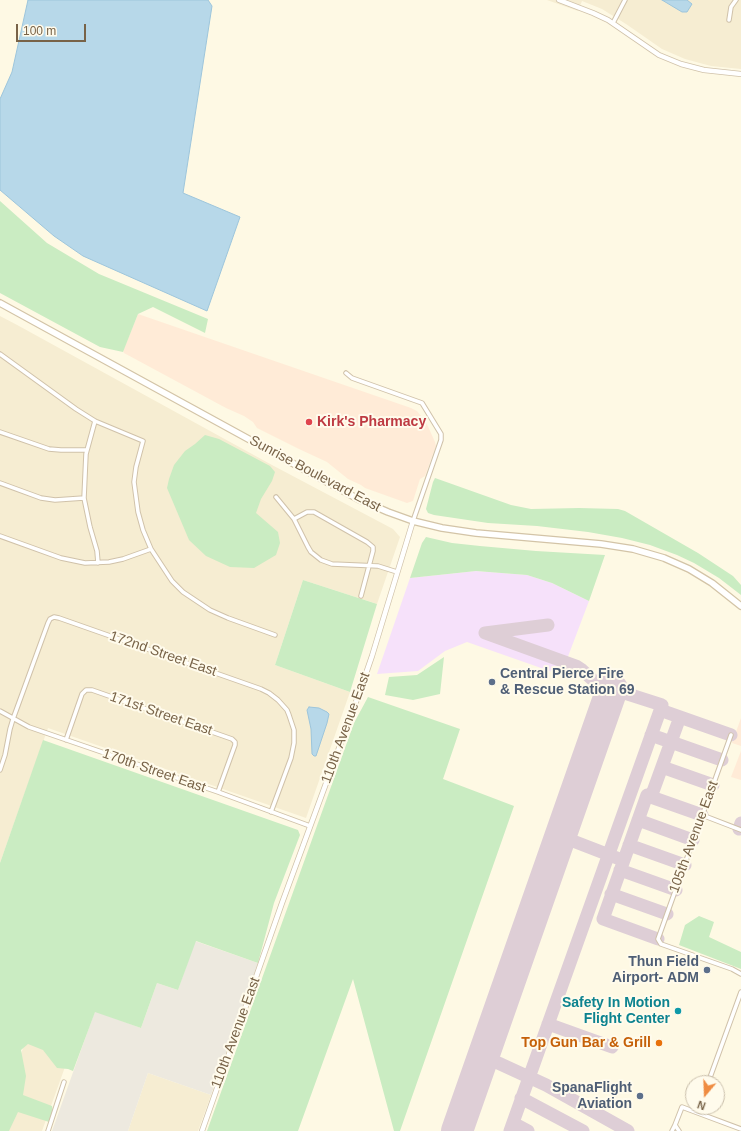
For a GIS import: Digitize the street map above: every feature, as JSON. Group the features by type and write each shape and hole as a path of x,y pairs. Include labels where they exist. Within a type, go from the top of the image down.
{"main road":[{"name":"Sunrise Boulevard East","path":"0,303 358,499 388,512 413,521 442,528 476,533 601,544 633,549 664,558 689,569 712,583 741,606"}],"street":[{"path":"559,0 593,13 612,23 659,55 681,64 704,70 741,74"},
{"path":"612,23 625,0"},
{"path":"729,20 731,8 736,0"},
{"path":"0,354 55,395 95,421 143,441 136,467 134,482 138,512 143,530 151,549 172,581 184,592 210,610 275,635"},
{"name":"110th Avenue East","path":"202,1131 372,656 413,521 441,440 441,434 422,403 352,378 346,373"},
{"path":"95,421 86,454 84,498 97,551 98,563"},
{"path":"0,432 49,449 87,450"},
{"path":"0,483 41,498 55,500 84,498"},
{"path":"276,497 294,519 311,552 321,560 332,564 378,566 397,572"},
{"path":"294,519 307,512 314,512 367,542 373,547 370,565 361,596"},
{"path":"0,536 61,558 85,563 109,562 123,559 151,549"},
{"name":"172nd Street East","path":"14,719 48,623 52,617 59,618 195,665 261,689 273,695 287,710 294,730 294,743 291,758 271,812"},
{"name":"171st Street East","path":"66,740 82,694 86,690 92,690 232,739 235,745 218,792"},
{"name":"170th Street East","path":"0,711 30,727 218,792 310,826"},
{"path":"0,770 5,755 10,729 14,719"},
{"name":"105th Avenue East","path":"731,735 658,939 661,944 732,969 741,974"},
{"path":"702,815 741,830"},
{"path":"711,1075 741,992"},
{"path":"48,1131 64,1082"},
{"path":"672,1131 682,1107 685,1108"},
{"path":"703,1115 741,1129"},
{"path":"675,1125 679,1131"}],"shaded area":[{"path":"547,0 741,0 741,69 711,66 685,59 662,49 602,9 582,1 578,11"},
{"path":"138,314 417,411 426,422 436,446 425,476 420,479 413,501 407,503 365,488 348,479 327,462 257,428 253,422 244,416 226,408 124,353 123,351"},
{"path":"0,316 272,465 393,529 400,537 377,604 303,580 275,665 350,692 306,818 48,728 0,863"},
{"path":"476,571 527,575 552,583 589,601 561,675 467,642 445,651 418,671 377,674 410,578"},
{"path":"741,718 741,746 732,743"},
{"path":"741,751 741,780 731,777"},
{"path":"195,941 258,963 211,1095 148,1073 128,1131 52,1131 95,1011 141,1028 157,983 178,990"},
{"path":"27,1037 70,1053 42,1131 0,1131 0,1113"},
{"path":"148,1073 211,1095 198,1131 128,1131"}],"green space":[{"path":"0,201 47,243 99,274 208,319 205,333 153,307 138,314 123,352 100,347 0,293"},
{"path":"205,435 219,439 270,466 275,472 272,481 261,499 256,513 278,532 280,543 276,555 254,568 230,567 206,556 189,540 167,488 174,465 185,451"},
{"path":"435,478 511,505 531,509 579,508 618,509 625,511 698,553 733,576 741,585 741,595 719,578 694,563 650,545 588,532 537,526 488,523 428,513 426,509"},
{"path":"426,537 452,543 480,546 605,555 589,601 552,583 527,575 476,571 410,578 422,543"},
{"path":"303,580 377,604 350,692 275,665"},
{"path":"444,657 440,694 413,700 385,695 389,677 417,675"},
{"path":"368,697 460,729 443,779 514,806 400,1131 394,1131 353,979 298,1131 207,1131 354,723"},
{"path":"43,740 298,830 300,835 274,903 258,963 196,941 178,990 157,983 141,1028 95,1012 73,1071 57,1068 43,1050 28,1044 21,1050 26,1076 23,1095 52,1106 53,1111 49,1122 18,1112 9,1131 0,1131 0,863"},
{"path":"699,916 714,922 709,937 741,952 741,969 679,945 685,925"}],"water":[{"path":"28,0 208,0 212,6 183,193 240,217 207,311 83,256 54,236 0,190 0,99 12,72"},
{"path":"662,0 687,0 692,4 687,12 682,12"},
{"path":"309,707 319,708 329,714 316,756 312,754 311,729 307,710"}],"taxiway":[{"path":"510,1131 662,705 612,689 594,681 576,666 485,633 548,625"},
{"path":"660,710 731,735"},
{"path":"658,939 603,919 647,795 651,797 680,717"},
{"path":"651,735 722,760"},
{"path":"662,767 713,785"},
{"path":"651,797 702,815"},
{"path":"638,820 693,840"},
{"path":"739,829 741,823"},
{"path":"560,836 617,858"},
{"path":"629,845 685,865"},
{"path":"620,870 676,890"},
{"path":"611,894 667,914"},
{"path":"548,1024 612,1047"},
{"path":"483,1056 546,1085 628,1131"},
{"path":"521,1098 583,1131"},
{"path":"513,1123 528,1131"}],"runway":[{"path":"457,1131 612,689"}],"place":[{"name":"Kirk's Pharmacy","path":"309,422"},
{"name":"Central Pierce Fire & Rescue Station 69","path":"492,682"},
{"name":"Thun Field Airport- ADM","path":"707,970"},
{"name":"Safety In Motion Flight Center","path":"678,1011"},
{"name":"Top Gun Bar & Grill","path":"659,1043"},
{"name":"SpanaFlight Aviation","path":"640,1096"}]}
